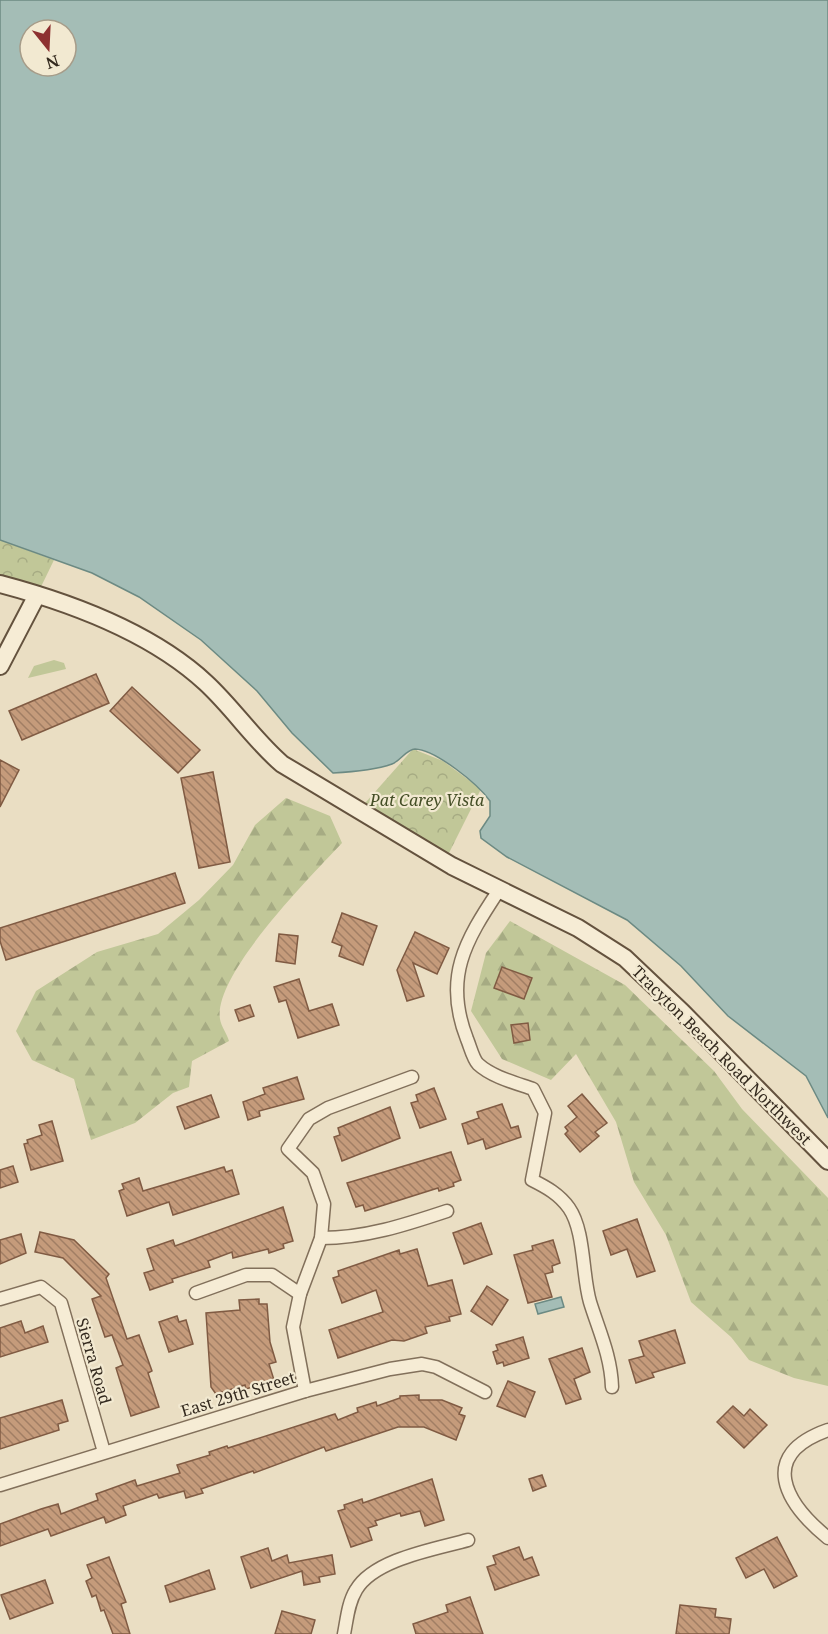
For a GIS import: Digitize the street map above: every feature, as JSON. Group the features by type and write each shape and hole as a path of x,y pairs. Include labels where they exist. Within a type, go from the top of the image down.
{"main road":[{"name":"Tracyton Beach Road Northwest","path":"0,584 37,595 114,625 165,651 207,684 267,751 282,764 452,866 578,928 625,958 682,1012 828,1161"},
{"path":"0,666 37,595"}],"street":[{"path":"499,890 476,925 456,973 460,1022 477,1064 502,1078 533,1089 544,1113 532,1180 554,1192 570,1209 579,1239 589,1300 608,1356 612,1387"},
{"path":"305,1391 293,1327 300,1294 321,1238 324,1204 313,1173 288,1149 309,1119 328,1108 412,1077"},
{"path":"321,1238 351,1238 410,1224 447,1211"},
{"path":"196,1293 222,1282 255,1275 272,1275 300,1294"},
{"name":"Sierra Road","path":"0,1299 41,1287 61,1303 104,1452"},
{"name":"East 29th Street","path":"0,1485 305,1391 390,1369 422,1365 436,1367 484,1392"},
{"path":"828,1431 800,1446 785,1461 782,1477 788,1495 812,1525 828,1538"},
{"path":"344,1634 352,1597 368,1576 394,1562 468,1540"}],"green space":[{"path":"0,540 54,560 37,595 0,584"},
{"path":"54,660 64,663 66,669 28,678 34,666"},
{"name":"Pat Carey Vista","path":"413,749 443,761 481,789 445,861 359,810"},
{"path":"286,798 330,816 342,843 267,926 232,977 222,1000 220,1019 229,1041 192,1061 189,1087 173,1093 135,1123 91,1140 74,1079 32,1060 16,1031 36,991 97,952 158,934 199,900 233,865 255,825"},
{"path":"510,921 625,985 714,1071 742,1109 828,1198 828,1386 794,1378 749,1360 731,1337 691,1302 666,1235 634,1182 616,1122 576,1054 551,1080 502,1059 471,1011 486,953"}],"water":[{"path":"0,0 828,0 828,1118 806,1076 728,1016 681,966 627,920 507,857 481,838 480,831 490,816 490,801 456,769 434,755 415,749 385,766 333,773 292,733 257,691 201,640 139,597 92,573 0,540"},
{"path":"561,1297 564,1307 538,1314 535,1304"}],"building":[{"path":"96,674 109,703 22,740 9,711"},
{"path":"132,687 200,750 178,773 110,711"},
{"path":"0,760 19,770 0,807"},
{"path":"213,772 230,862 199,868 181,778"},
{"path":"175,873 185,903 6,960 0,941 0,928"},
{"path":"342,913 377,926 363,965 339,956 342,946 332,942"},
{"path":"415,932 449,948 437,974 413,963 424,996 407,1001 397,970"},
{"path":"279,934 298,936 295,964 276,961"},
{"path":"502,967 532,978 524,999 494,988"},
{"path":"299,979 309,1011 332,1004 339,1025 298,1038 286,1000 279,1002 274,987"},
{"path":"250,1005 254,1016 239,1021 235,1010"},
{"path":"528,1023 530,1040 514,1043 511,1025"},
{"path":"297,1077 304,1099 259,1111 260,1116 248,1120 243,1102 265,1094 263,1088"},
{"path":"434,1088 446,1119 420,1128 411,1103 418,1101 416,1095"},
{"path":"582,1094 607,1123 595,1132 599,1136 580,1152 565,1134 568,1131 565,1127 577,1117 568,1106"},
{"path":"211,1095 219,1117 185,1129 177,1107"},
{"path":"502,1104 511,1128 518,1126 521,1137 486,1149 483,1139 468,1144 462,1124 479,1118 477,1112"},
{"path":"390,1107 400,1138 342,1161 334,1137 340,1135 338,1128"},
{"path":"52,1121 63,1161 31,1170 24,1144 28,1143 27,1140 42,1135 39,1125"},
{"path":"451,1152 461,1180 453,1183 454,1186 439,1191 438,1188 365,1211 363,1205 356,1207 347,1183"},
{"path":"13,1166 18,1182 0,1188 0,1170"},
{"path":"224,1167 226,1172 232,1170 239,1194 173,1215 169,1202 127,1216 119,1191 124,1189 122,1184 139,1178 143,1191"},
{"path":"283,1207 293,1241 283,1244 284,1248 269,1253 268,1249 233,1258 232,1252 208,1261 210,1267 172,1279 173,1282 150,1290 144,1273 154,1270 147,1249 173,1240 175,1246"},
{"path":"637,1219 655,1271 637,1277 627,1249 611,1255 603,1231"},
{"path":"481,1223 492,1254 464,1264 453,1233"},
{"path":"40,1232 74,1240 109,1274 106,1278 127,1339 139,1335 152,1371 148,1373 159,1407 131,1416 116,1368 123,1365 112,1335 105,1337 92,1299 101,1296 63,1258 35,1252"},
{"path":"21,1234 26,1253 0,1264 0,1240"},
{"path":"553,1240 560,1263 552,1266 553,1272 545,1274 552,1297 528,1303 514,1255 533,1250 532,1246"},
{"path":"417,1249 428,1286 452,1280 461,1314 449,1317 450,1321 425,1327 427,1333 404,1341 392,1340 338,1358 329,1330 383,1312 376,1290 342,1303 333,1278 339,1276 338,1271 399,1250 400,1254"},
{"path":"487,1286 508,1300 492,1325 471,1311"},
{"path":"259,1299 259,1304 267,1304 270,1342 276,1362 269,1364 274,1380 246,1389 245,1385 216,1394 211,1387 206,1313 240,1310 239,1300"},
{"path":"177,1316 179,1322 186,1320 193,1344 169,1352 159,1322"},
{"path":"21,1321 25,1333 43,1326 48,1342 0,1357 0,1328"},
{"path":"675,1330 685,1363 652,1373 654,1377 636,1383 629,1360 644,1356 639,1341"},
{"path":"523,1337 529,1358 504,1366 503,1362 497,1364 493,1352 498,1350 496,1345"},
{"path":"582,1348 590,1372 574,1379 581,1399 566,1404 549,1359"},
{"path":"508,1381 535,1392 525,1417 497,1406"},
{"path":"419,1395 419,1400 442,1400 462,1408 459,1414 465,1416 456,1440 424,1427 398,1427 326,1451 324,1447 254,1473 253,1471 201,1489 203,1493 186,1498 184,1491 159,1498 157,1494 123,1506 126,1515 106,1523 104,1517 51,1536 48,1529 0,1546 0,1524 41,1509 58,1504 61,1514 98,1500 96,1494 135,1480 137,1486 180,1473 177,1465 210,1455 209,1452 227,1446 228,1448 335,1414 338,1420 358,1412 357,1408 376,1402 377,1406 400,1398 400,1396"},
{"path":"62,1400 68,1421 58,1424 59,1430 0,1449 0,1418"},
{"path":"733,1406 744,1416 750,1409 767,1425 744,1448 717,1422"},
{"path":"542,1475 546,1486 533,1491 529,1479"},
{"path":"432,1479 444,1520 425,1526 420,1511 401,1516 400,1513 375,1521 377,1525 368,1528 372,1540 351,1547 338,1511 345,1509 344,1505 362,1499 363,1503"},
{"path":"777,1537 797,1576 774,1588 764,1569 746,1578 736,1558"},
{"path":"519,1547 524,1560 532,1557 539,1575 495,1590 487,1567 496,1564 493,1556"},
{"path":"268,1548 272,1561 287,1555 289,1563 332,1555 335,1574 319,1577 320,1582 304,1585 302,1571 251,1588 241,1557"},
{"path":"109,1557 126,1602 121,1604 130,1634 113,1634 104,1610 101,1611 96,1595 92,1597 86,1581 92,1578 87,1565"},
{"path":"209,1570 215,1589 170,1602 165,1586"},
{"path":"45,1580 53,1603 10,1619 1,1595"},
{"path":"470,1597 483,1634 416,1634 413,1624 448,1612 446,1605"},
{"path":"680,1605 716,1609 715,1617 731,1619 729,1634 676,1634"},
{"path":"282,1611 315,1620 311,1634 275,1634"}]}
